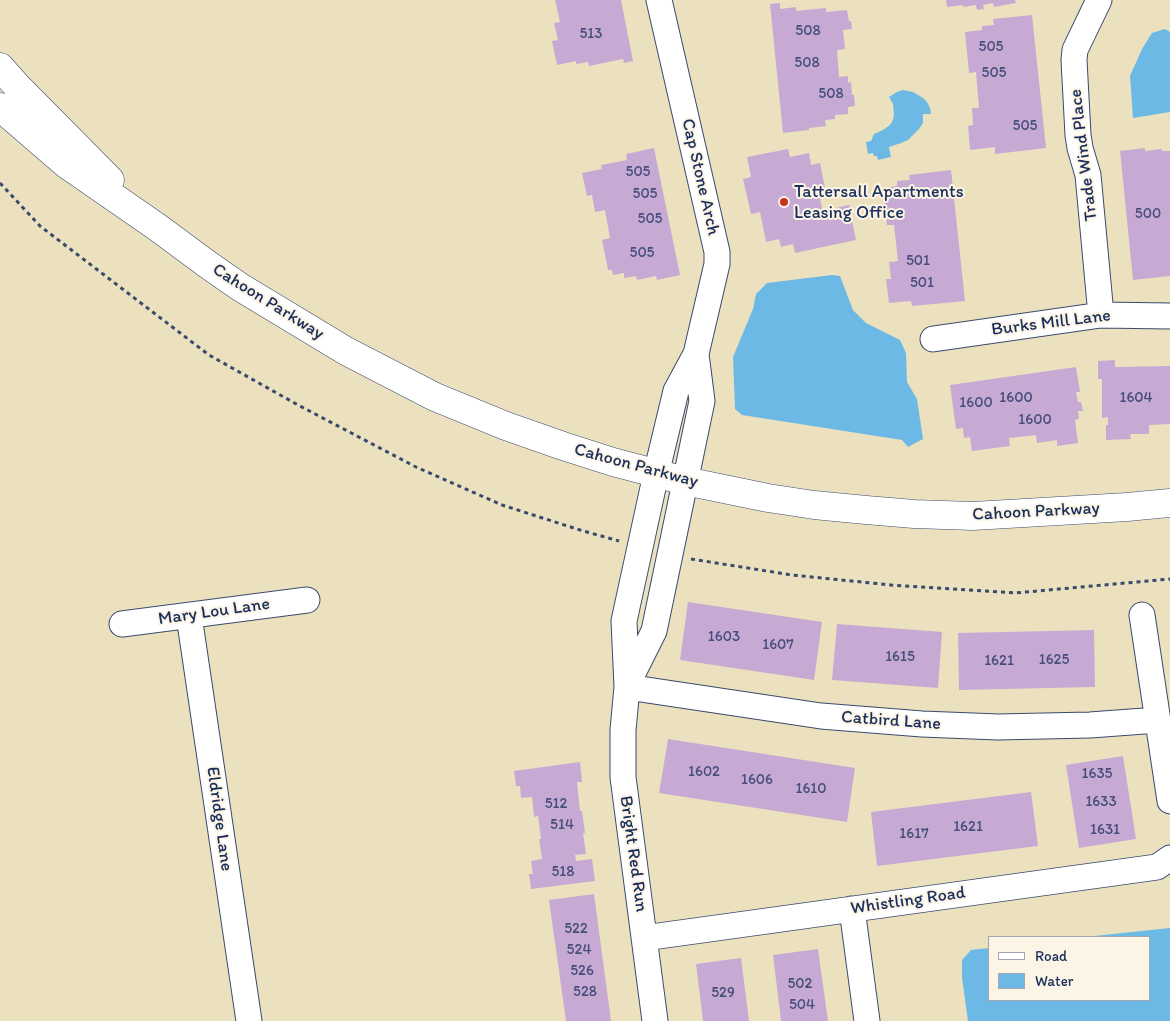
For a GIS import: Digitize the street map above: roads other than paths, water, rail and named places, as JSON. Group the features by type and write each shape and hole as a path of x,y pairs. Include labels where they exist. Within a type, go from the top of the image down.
{"street":[{"name":"Cap Stone Arch","path":"656,474 676,391 696,354 716,276 717,264 717,252 659,0"},
{"name":"Trade Wind Place","path":"1099,0 1075,50 1074,60 1078,134 1088,175 1101,314"},
{"name":"Cahoon Parkway","path":"0,67 22,92 157,226"},
{"name":"Cahoon Parkway","path":"0,107 66,164 157,226 207,264 240,287 346,351 436,397 506,426 563,446 613,462 685,481 768,498 814,505 914,514 973,516 1170,503"},
{"name":"Burks Mill Lane","path":"933,339 1101,314 1170,316"},
{"name":"Cap Stone Arch","path":"685,481 702,401 696,354"},
{"name":"Bright Red Run","path":"655,1021 622,777 627,687 624,621 656,474"},
{"name":"Bright Red Run","path":"627,687 654,631 685,481"},
{"path":"1127,507 1170,511"},
{"name":"Mary Lou Lane","path":"122,624 307,600"},
{"path":"1142,615 1170,801"},
{"name":"Eldridge Lane","path":"189,616 249,1021"},
{"name":"Catbird Lane","path":"627,687 820,716 922,724 998,727 1090,725 1158,720"},
{"name":"Whistling Road","path":"644,938 1157,867 1170,858"},
{"path":"852,909 867,1021"}],"water":[{"path":"1165,29 1170,32 1170,112 1133,118 1130,76 1142,49 1152,33"},
{"path":"903,90 913,92 923,98 930,108 931,114 923,114 923,123 908,140 889,147 891,157 878,160 877,156 874,156 873,153 868,154 866,142 871,141 874,134 890,125 894,115 893,104 889,97"},
{"path":"832,275 840,276 853,310 866,323 900,340 906,353 907,382 917,399 923,439 908,447 902,440 742,415 735,409 733,357 753,309 756,294 767,283"},
{"path":"1170,928 1170,1021 968,1021 962,978 962,960 971,950 988,948 988,1001 1150,1001 1150,936 1094,936"}],"place":[{"name":"Tattersall Apartments Leasing Office","path":"784,202"}]}
